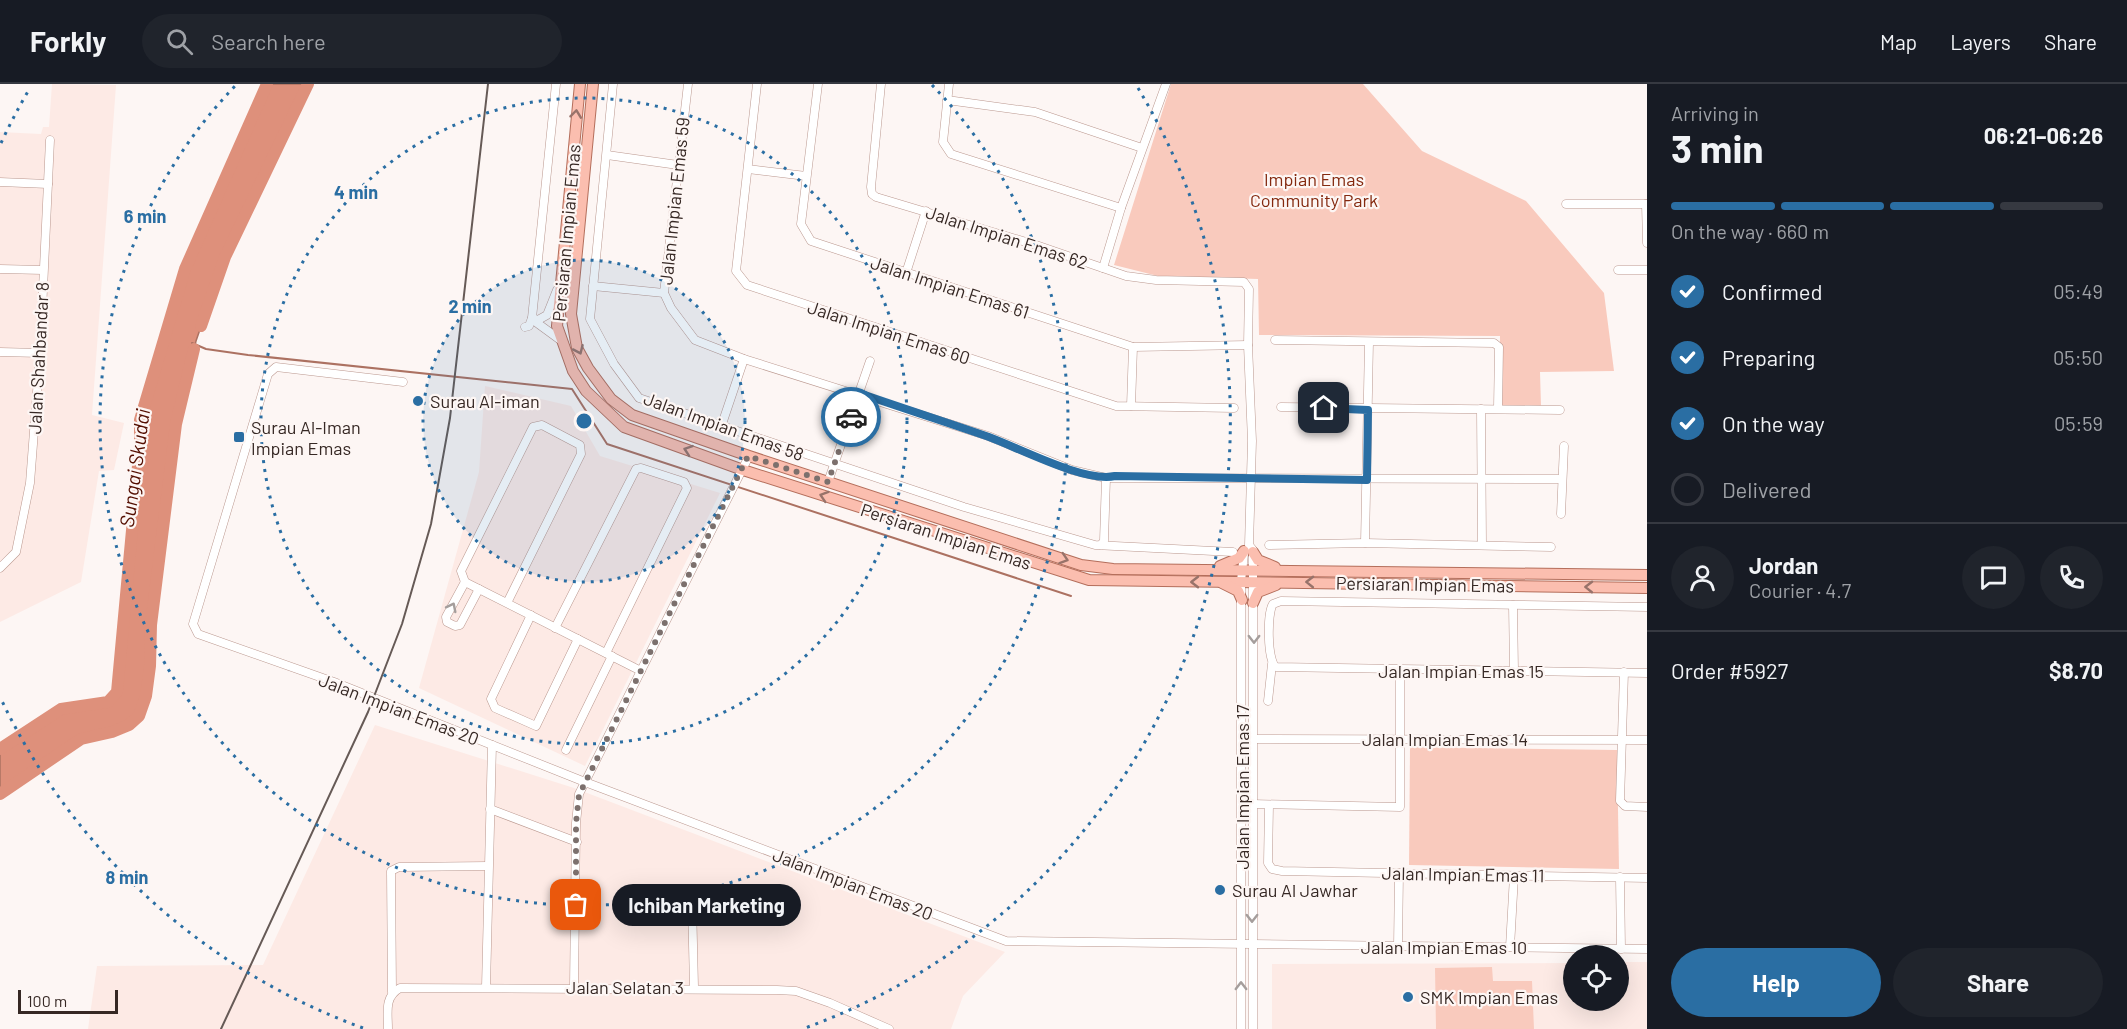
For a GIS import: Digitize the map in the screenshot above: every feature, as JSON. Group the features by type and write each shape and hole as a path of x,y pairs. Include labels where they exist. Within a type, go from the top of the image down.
{"main road":[{"name":"Persiaran Impian Emas","path":"580,84 557,326 573,371 586,391 624,427 743,470 1068,576 1111,582 1253,581 1647,588"},
{"name":"Persiaran Impian Emas","path":"593,84 571,314 577,348 600,387 632,415 748,456 1081,564 1113,568 1647,575"},
{"path":"1214,568 1239,558 1249,550 1258,560 1283,570"},
{"path":"1219,582 1238,591 1242,600"},
{"path":"1253,603 1258,592 1285,582"}],"street":[{"path":"525,327 529,326 532,318 556,84"},
{"name":"Jalan Impian Emas 58","path":"614,84 590,319 592,328 639,398 964,507 1101,545 1233,552"},
{"name":"Jalan Impian Emas 59","path":"688,84 664,293 671,308 695,340 744,358 988,436 1072,470 1106,478 1115,476 1367,480 1562,479"},
{"name":"Jalan Impian Emas 60","path":"757,84 736,271 747,285 1116,406 1234,408"},
{"name":"Jalan Impian Emas 61","path":"818,84 801,224 811,242 1133,347 1248,345"},
{"name":"Jalan Impian Emas 62","path":"881,84 872,194 876,197 1126,276 1156,280 1244,282 1249,289 1248,345"},
{"path":"949,84 943,142 951,154 1121,208"},
{"path":"1103,268 1121,208 1166,84"},
{"path":"947,100 1035,112 1142,148"},
{"name":"Jalan Shahbandar 8","path":"0,568 16,552 25,513 40,354 50,140"},
{"path":"607,155 678,165"},
{"path":"747,169 806,176"},
{"path":"0,182 48,184"},
{"path":"1566,204 1647,204 1647,243"},
{"path":"906,273 926,211"},
{"path":"0,269 44,270"},
{"path":"1618,270 1647,270"},
{"path":"532,318 538,320 547,315 560,285"},
{"path":"593,286 664,293"},
{"path":"532,318 550,330 562,344"},
{"path":"1275,340 1494,342 1499,347 1498,408"},
{"path":"1365,543 1369,342"},
{"path":"1248,345 1251,479 1249,550"},
{"path":"1131,406 1133,347"},
{"path":"0,352 40,354"},
{"path":"721,427 744,358"},
{"path":"828,482 870,361"},
{"name":"Jalan Impian Emas 20","path":"403,382 276,368 268,374 194,627 198,634 334,682 585,782 982,933 1014,942 1241,943"},
{"path":"1281,407 1368,410 1498,408 1560,410"},
{"path":"1481,409 1482,546"},
{"path":"507,603 582,449 580,445 542,425 533,427 461,571 465,582 641,671"},
{"path":"1561,514 1564,446"},
{"path":"574,987 579,795 748,456"},
{"path":"555,628 636,469 641,468 684,482 687,489 566,750"},
{"path":"1101,545 1104,541 1106,478"},
{"path":"1269,545 1365,543 1551,547"},
{"name":"Jalan Impian Emas 17","path":"1241,1029 1243,740 1241,581 1242,569 1249,550"},
{"name":"Jalan Impian Emas 17","path":"1249,550 1253,569 1252,1029"},
{"path":"465,582 446,617 447,622 455,626 460,625 479,589"},
{"path":"1268,701 1274,666 1269,613 1273,604 1281,601 1647,607"},
{"path":"1513,605 1514,670"},
{"path":"531,615 491,699 495,708 536,726 578,639"},
{"name":"Jalan Impian Emas 15","path":"1274,666 1400,671 1514,670 1647,673"},
{"path":"1252,804 1400,807 1400,671"},
{"path":"1624,672 1620,790 1622,805 1647,807"},
{"name":"Jalan Impian Emas 14","path":"1243,740 1647,740"},
{"path":"486,987 492,745"},
{"name":"Jalan Impian Emas 11","path":"1269,805 1268,864 1272,869 1647,878"},
{"path":"490,809 577,842"},
{"path":"388,1029 388,1000 392,992 391,871 399,867 489,866"},
{"path":"1398,947 1400,873"},
{"path":"1510,947 1514,876"},
{"path":"1620,877 1621,945"},
{"path":"692,902 694,987"},
{"name":"Jalan Impian Emas 10","path":"1241,943 1563,948"},
{"name":"Jalan Impian Emas 10","path":"1629,949 1647,949"},
{"name":"Jalan Selatan 3","path":"392,992 400,988 486,987 694,987 796,991 864,1016 889,1029"}],"shaded area":[{"path":"52,84 116,85 92,415 124,423 114,470 99,471 81,582 0,622 0,132 41,134 43,127 49,127"},
{"path":"267,84 308,84 225,257 196,341 176,424 151,625 150,666 146,696 139,716 129,725 112,732 81,739 0,794 0,749 61,709 108,702 117,692 140,444 140,420 185,269"},
{"path":"485,386 571,406 600,456 720,493 585,766 419,688 479,472"},
{"path":"375,725 574,788 1005,952 963,996 951,1029 88,1029 97,966 263,965"},
{"name":"SMK Impian Emas","path":"1629,962 1647,962 1647,1029 1272,1029 1272,964 1563,963 1563,1011 1629,1011"}],"green space":[{"name":"Impian Emas Community Park","path":"1171,84 1363,84 1422,151 1526,201 1604,293 1614,371 1540,372 1541,406 1499,405 1500,336 1259,335 1258,279 1158,276 1114,265"},
{"path":"1410,747 1617,750 1619,869 1409,865"},
{"path":"1492,967 1493,981 1532,981 1534,1029 1436,1029 1435,968"}],"waterway":[{"name":"Sungai Skudai","path":"0,749 61,709 108,702 117,692 140,444 140,420 185,269 267,84"},
{"path":"201,326 225,257 308,84"},
{"path":"192,343 206,349 248,355 572,389 607,444 1071,596"},
{"path":"0,794 81,739 112,732 129,725 139,716 146,696 150,666 151,625 176,424 194,349"}],"railway":[{"path":"221,1029 368,712 402,624 431,524 450,418 488,84"}],"way so far":[{"path":"576,905 576,823 579,795 748,456 828,482 851,417"}],"place":[{"name":"Surau Al-iman","path":"418,401"},
{"name":"Surau Al-Iman Impian Emas","path":"239,437"},
{"name":"Surau Al Jawhar","path":"1220,890"},
{"name":"Ichiban Marketing","path":"576,905"},
{"name":"SMK Impian Emas","path":"1408,997"}],"route":[{"path":"851,417 859,393 988,436 1072,470 1106,478 1115,476 1367,480 1368,410 1324,408"}]}
